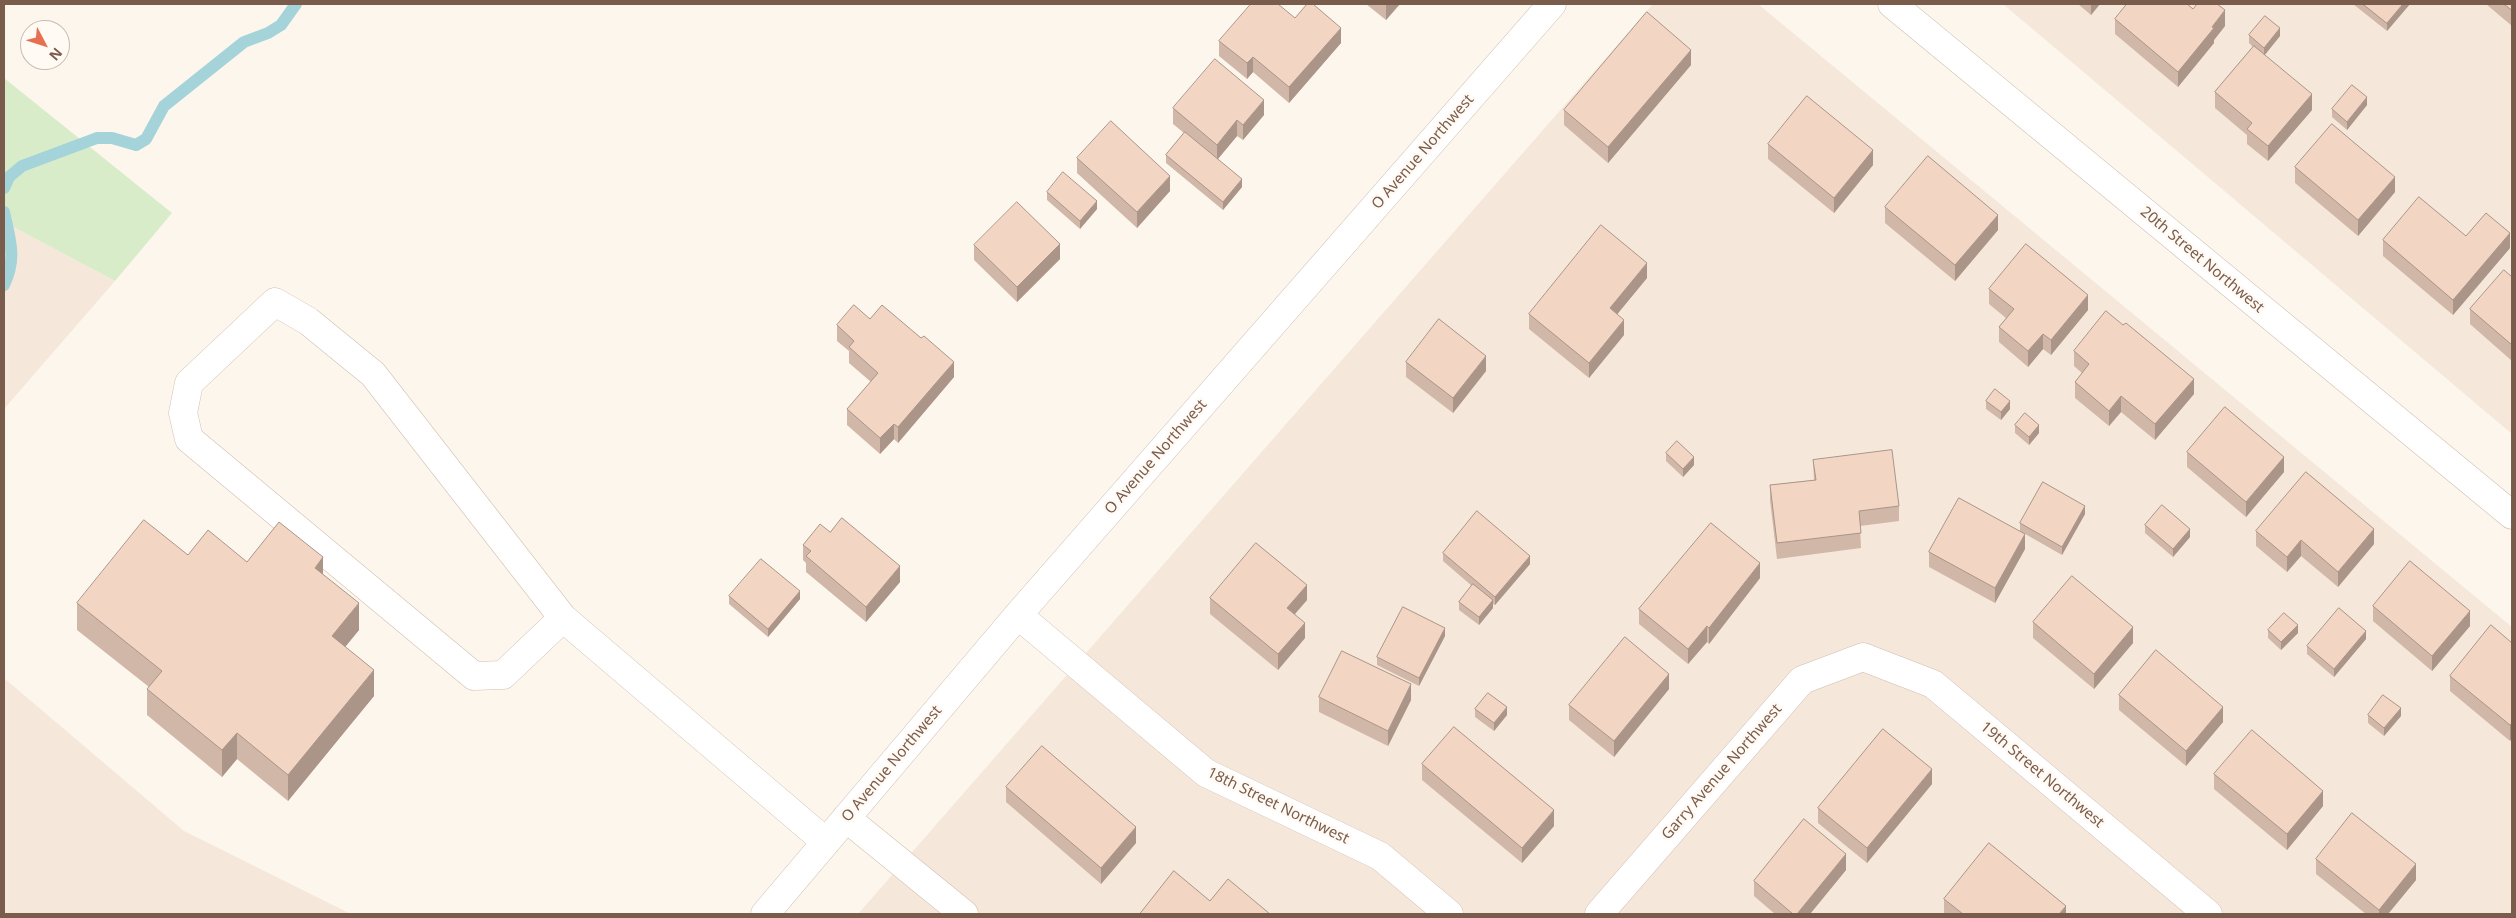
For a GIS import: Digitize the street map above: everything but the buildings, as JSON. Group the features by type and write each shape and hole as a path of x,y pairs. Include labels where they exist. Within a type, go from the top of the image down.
{"street":[{"name":"O Avenue Northwest","path":"765,914 1018,615 1552,4"},
{"name":"20th Street Northwest","path":"1892,4 2512,515"},
{"path":"563,618 503,675 474,676 189,439 183,413 189,383 275,302 308,321 373,374 563,618 826,842"},
{"name":"18th Street Northwest","path":"1018,615 1206,773 1380,856 1449,914"},
{"name":"Garry Avenue Northwest","path":"1599,914 1802,680 1863,657"},
{"name":"19th Street Northwest","path":"1863,657 1933,684 2208,914"},
{"path":"846,818 964,914"}],"shaded area":[{"path":"1653,4 1758,4 2512,627 2512,914 858,914"},
{"path":"2003,4 2512,4 2512,434"},
{"path":"4,222 115,281 4,409"},
{"path":"4,678 184,831 351,914 4,914"}],"green space":[{"path":"4,78 172,213 115,281 4,222"}],"waterway":[{"path":"4,188 9,177 22,166 97,138 112,138 136,145 146,139 164,106 244,42 268,33 281,25 296,4"},
{"path":"4,212 11,249 10,266 4,285"}]}
